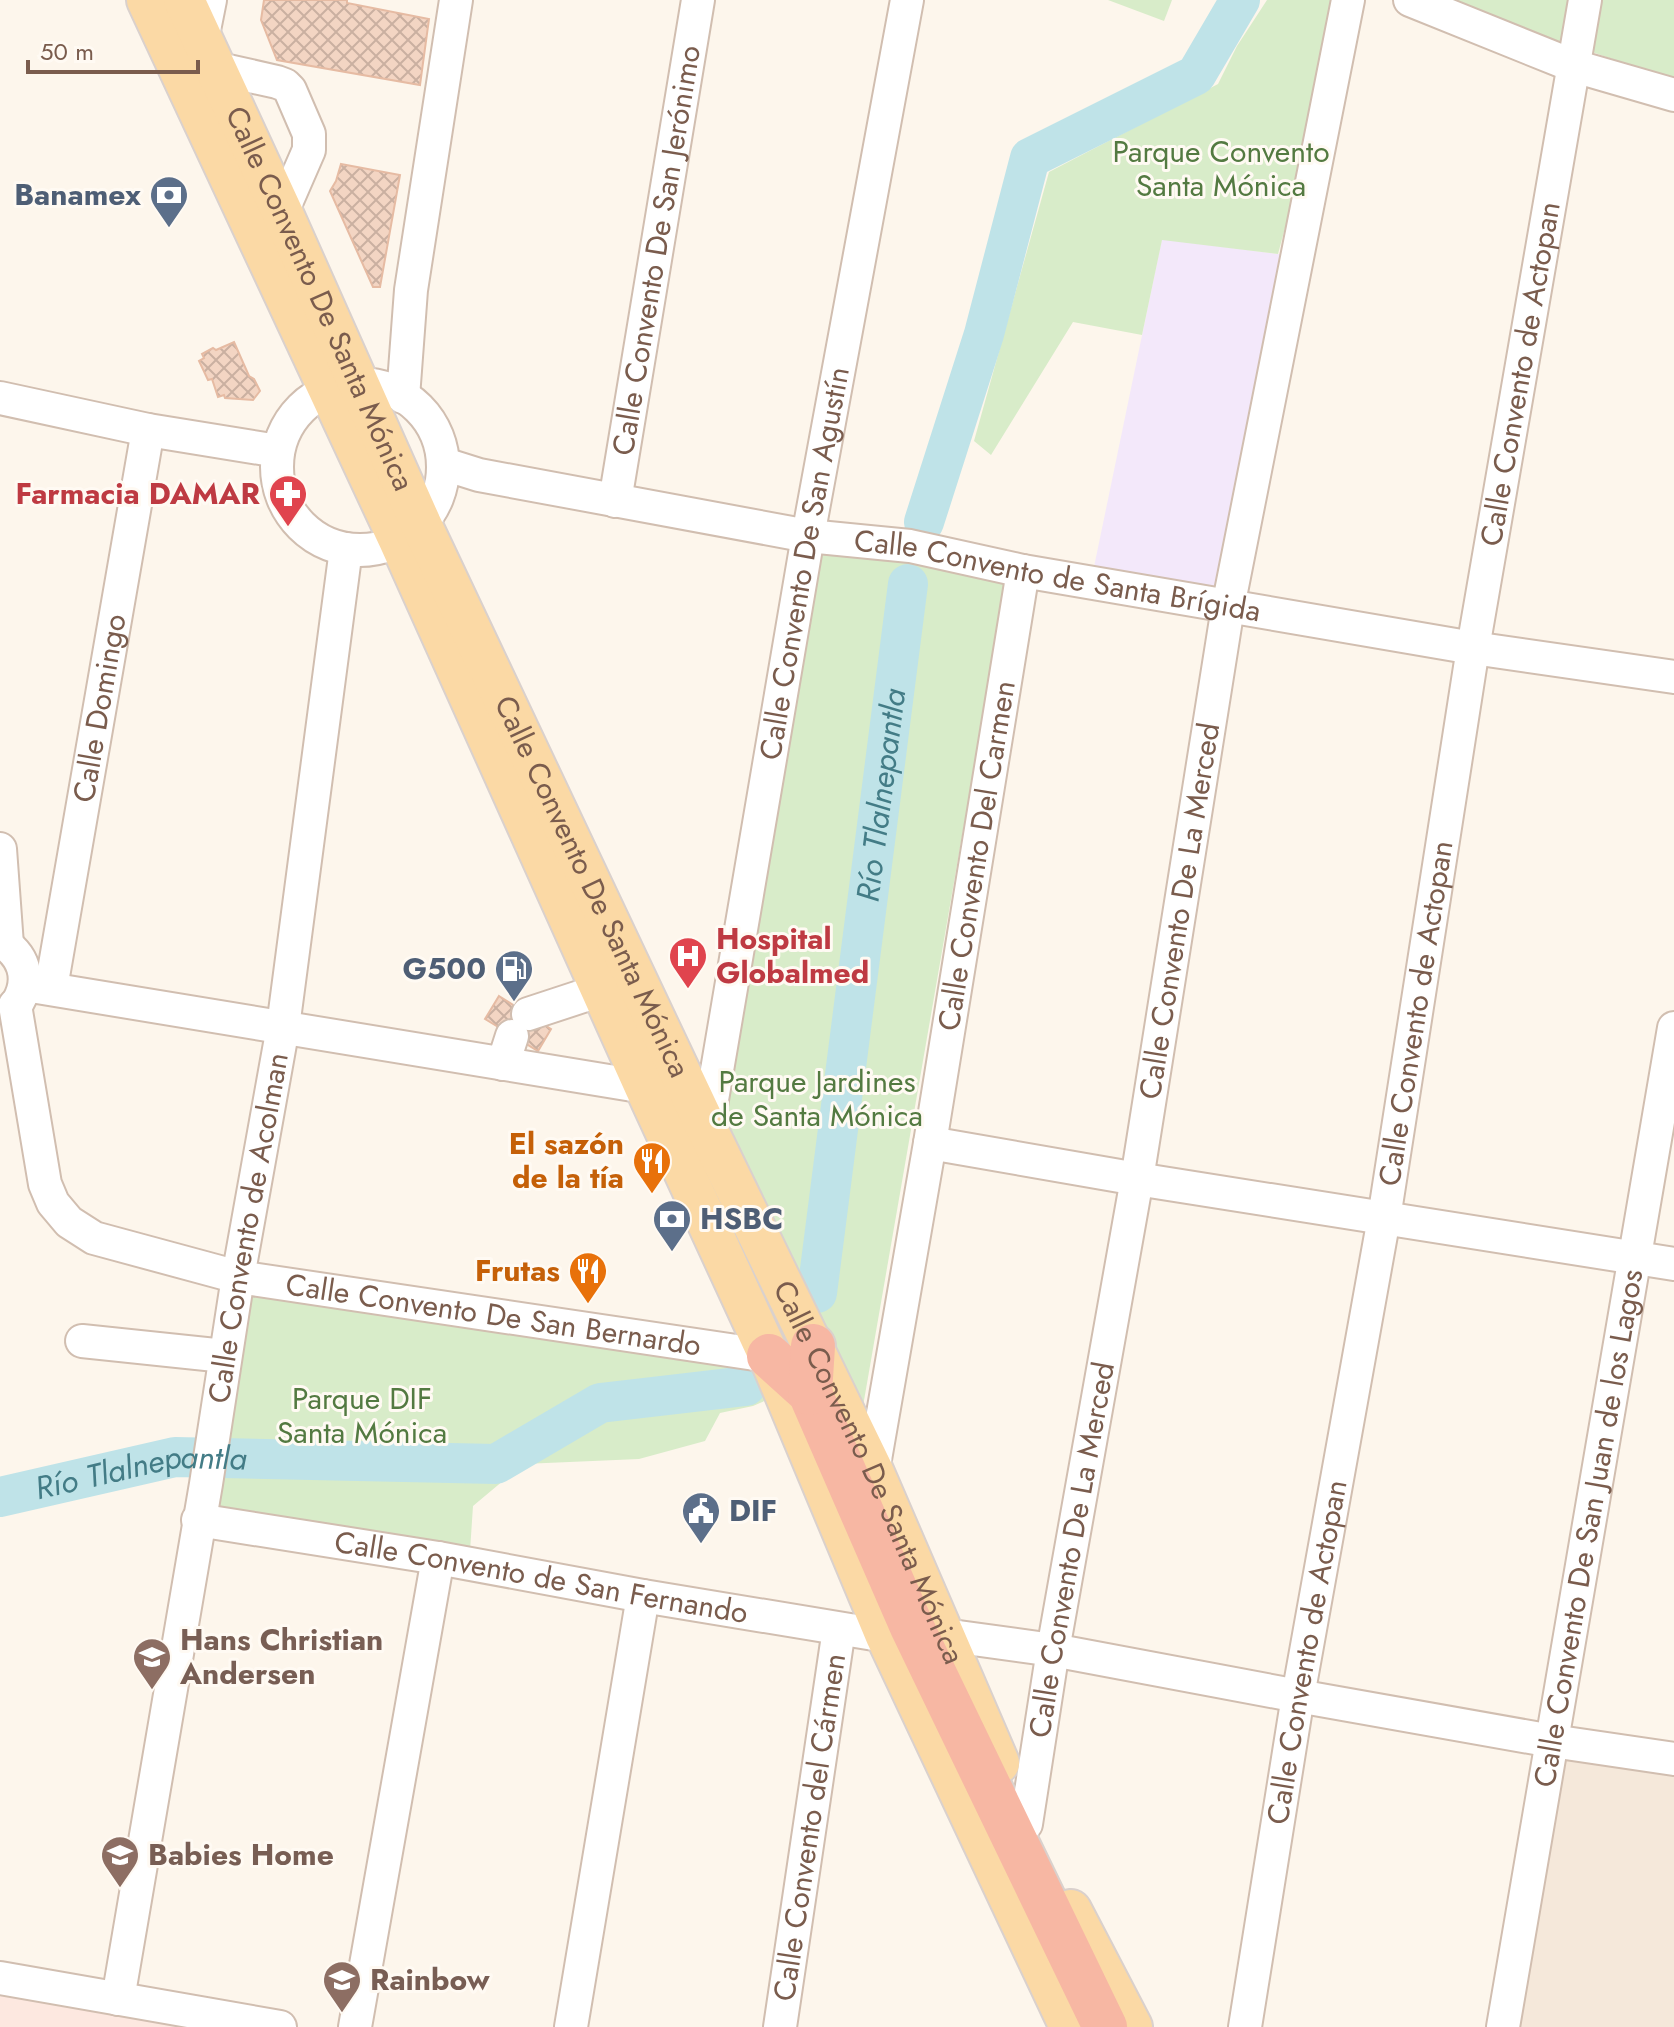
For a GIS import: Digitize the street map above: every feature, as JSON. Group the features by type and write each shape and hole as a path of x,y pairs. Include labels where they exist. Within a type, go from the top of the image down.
{"highway":[{"path":"810,1393 813,1346"},
{"path":"769,1356 810,1393 914,1632 1105,2027"}],"main road":[{"name":"Calle Convento De Santa Mónica","path":"147,0 344,387 410,532 601,990 769,1356 914,1632 1026,1824 1132,2027"},
{"name":"Calle Convento De Santa Mónica","path":"184,0 282,212 344,387"},
{"name":"Calle Convento De Santa Mónica","path":"410,532 873,1471 914,1632 1070,2027"}],"street":[{"path":"210,0 208,54 285,85 309,134 309,150 282,212"},
{"path":"403,397 411,290 456,0"},
{"name":"Calle Convento De San Jerónimo","path":"615,501 698,0"},
{"name":"Calle Convento De San Agustín","path":"707,1129 808,536 907,0"},
{"name":"Calle Convento De La Merced","path":"1026,1824 1053,1650 1137,1179 1228,607 1348,0"},
{"path":"1410,0 1574,66 1674,95"},
{"name":"Calle Convento de Actopan","path":"1245,2027 1298,1696 1384,1218 1473,648 1585,0"},
{"path":"376,386 403,397 423,412 441,446 444,464 439,494 432,510 410,532 374,548 346,549 312,535 287,507 277,471 278,451 295,415 310,401 344,387 376,386"},
{"path":"0,398 148,430 278,451"},
{"name":"Calle Domingo","path":"23,999 148,430"},
{"name":"Calle Convento de Santa Brígida","path":"444,464 479,475 808,536 917,548 1023,571 1228,607 1473,648 1674,677"},
{"name":"Calle Convento de Acolman","path":"118,1999 238,1277 283,1027 346,549"},
{"name":"Calle Convento Del Carmen","path":"873,1471 1023,571"},
{"path":"0,849 4,943 22,962 25,976 23,999 283,1027 514,1038 645,1087"},
{"path":"514,1038 601,990"},
{"name":"Calle Convento De San Bernardo","path":"23,999 45,1184 53,1203 69,1222 94,1238 238,1277 769,1356"},
{"name":"Calle Convento De San Juan de los Lagos","path":"1503,2027 1674,1028"},
{"path":"930,1143 1674,1264"},
{"path":"82,1341 225,1356"},
{"name":"Calle Convento de San Fernando","path":"198,1520 438,1558 839,1629 914,1632 1053,1650 1552,1741 1674,1759"},
{"path":"355,2027 438,1558"},
{"path":"571,2027 643,1596"},
{"name":"Calle Convento del Cármen","path":"780,2027 839,1629"},
{"path":"0,1978 280,2027"}],"shaded area":[{"path":"1162,239 1302,257 1237,616 1089,591"},
{"path":"1558,1747 1674,1761 1674,2027 1508,2027"},
{"path":"0,1979 279,2027 0,2027"}],"green space":[{"path":"1108,0 1172,0 1164,21"},
{"name":"Parque Convento Santa Mónica","path":"1267,0 1346,0 1278,254 1162,240 1142,335 1073,322 991,455 974,441 1049,172 1218,84 1237,46"},
{"path":"1445,0 1572,0 1564,49"},
{"path":"1597,0 1674,0 1674,80 1589,51"},
{"name":"Parque Jardines de Santa Mónica","path":"822,546 1007,577 862,1412 711,1126"},
{"name":"Parque DIF Santa Mónica","path":"238,1277 744,1360 761,1373 769,1399 720,1413 705,1441 639,1459 523,1464 473,1506 470,1551 218,1513"}],"building":[{"path":"264,0 347,0 347,3 429,19 420,85 277,60 261,20"},
{"path":"341,164 400,175 380,287 373,287 330,191"},
{"path":"234,342 249,376 260,391 253,400 225,398 224,395 218,397 212,379 208,380 199,361 204,358 202,354 213,348 216,350"},
{"path":"499,996 551,1029 538,1051 485,1019"}],"waterway":[{"name":"Río Tlalnepantla","path":"924,522 984,334 1030,158 1196,75 1240,0"},
{"name":"Río Tlalnepantla","path":"817,1293 908,584"},
{"name":"Río Tlalnepantla","path":"0,1497 175,1457 496,1464 600,1403 746,1386"}],"place":[{"name":"Banamex","path":"169,229"},
{"name":"Farmacia DAMAR","path":"288,528"},
{"name":"Hospital Globalmed","path":"688,990"},
{"name":"G500","path":"514,1003"},
{"name":"El sazón de la tía","path":"652,1195"},
{"name":"HSBC","path":"672,1253"},
{"name":"Frutas","path":"588,1305"},
{"name":"DIF","path":"701,1545"},
{"name":"Hans Christian Andersen","path":"152,1691"},
{"name":"Babies Home","path":"120,1889"},
{"name":"Rainbow","path":"342,2014"}]}
